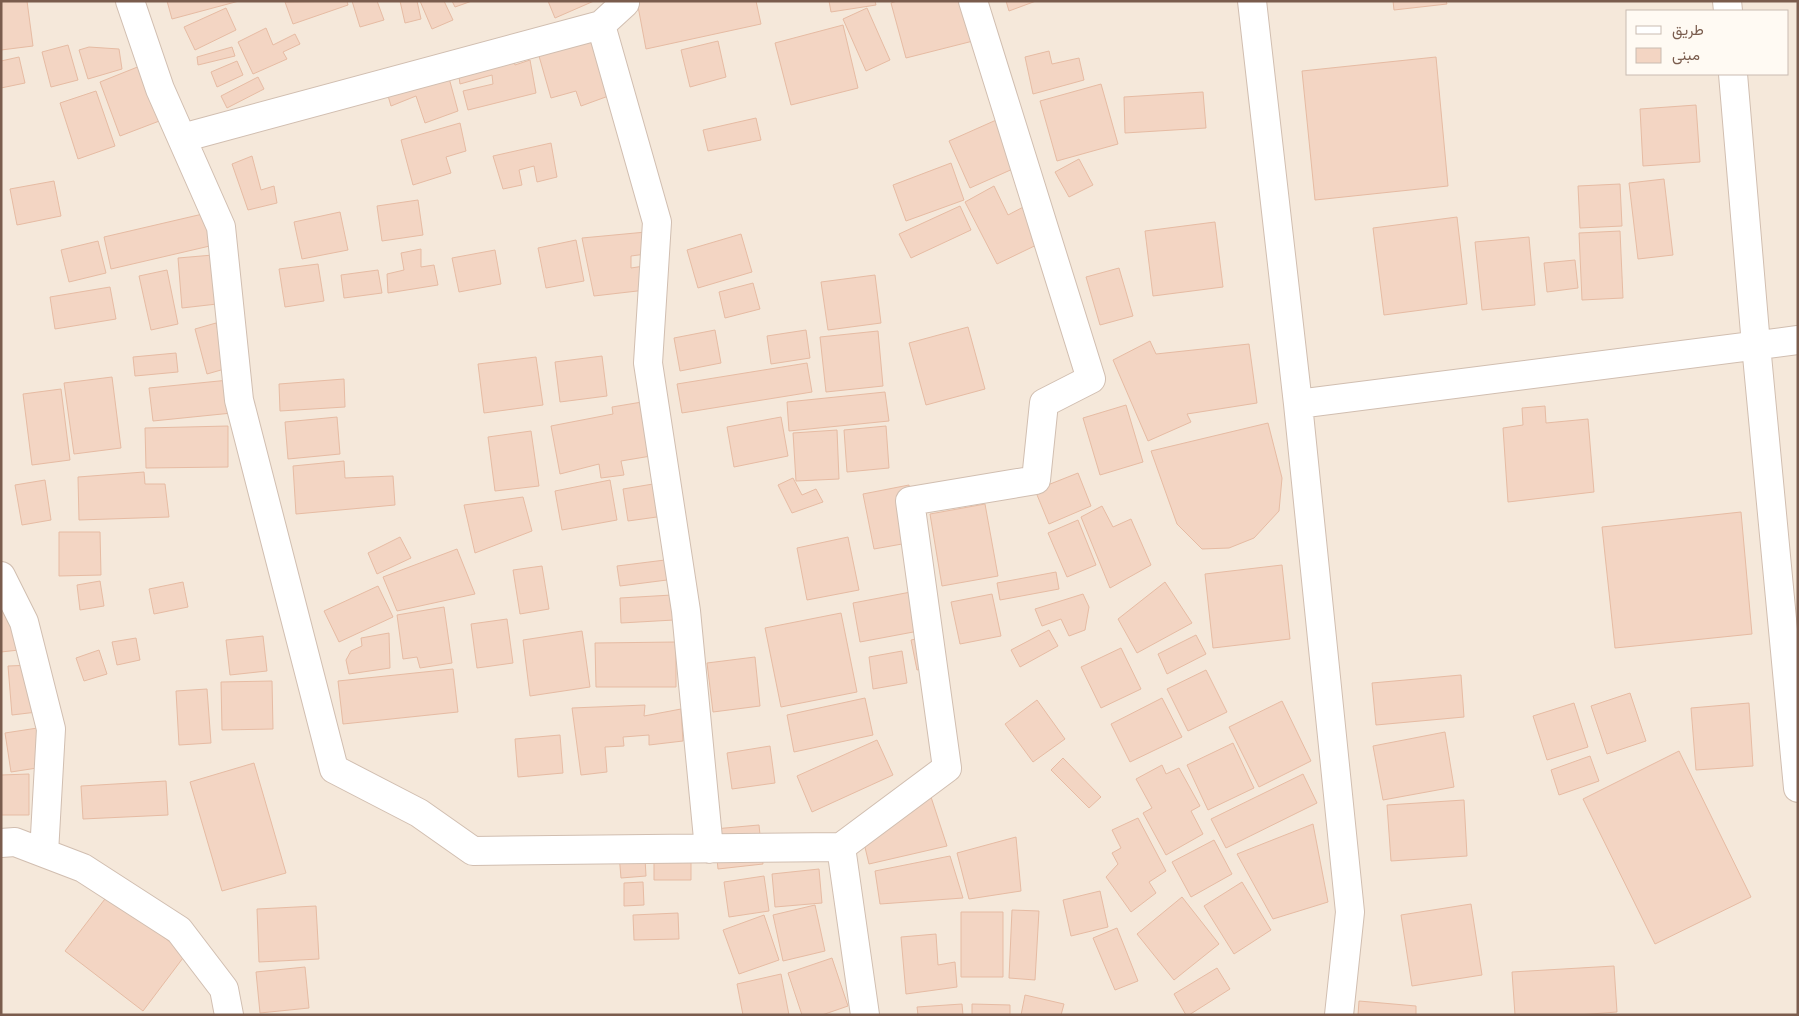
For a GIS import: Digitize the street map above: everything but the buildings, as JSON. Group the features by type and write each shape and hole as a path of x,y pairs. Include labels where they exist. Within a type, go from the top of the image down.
{"street":[{"path":"130,1 160,90 222,227 239,400 334,769 419,813 473,851 842,847 947,768 910,501 1036,480 1044,403 1091,379 973,1"},
{"path":"182,138 601,25 624,1"},
{"path":"1252,1 1298,404 1350,912 1339,1015"},
{"path":"601,25 657,222 648,362 686,610 710,849"},
{"path":"1733,75 1756,345 1798,788"},
{"path":"1298,404 1798,340"},
{"path":"1,576 24,622 51,729 44,853"},
{"path":"1,843 15,842 83,868 179,930 224,989 229,1015"},
{"path":"842,847 865,1015"}],"shaded area":[{"path":"1,1 1798,1 1798,1015 1,1015"}]}
